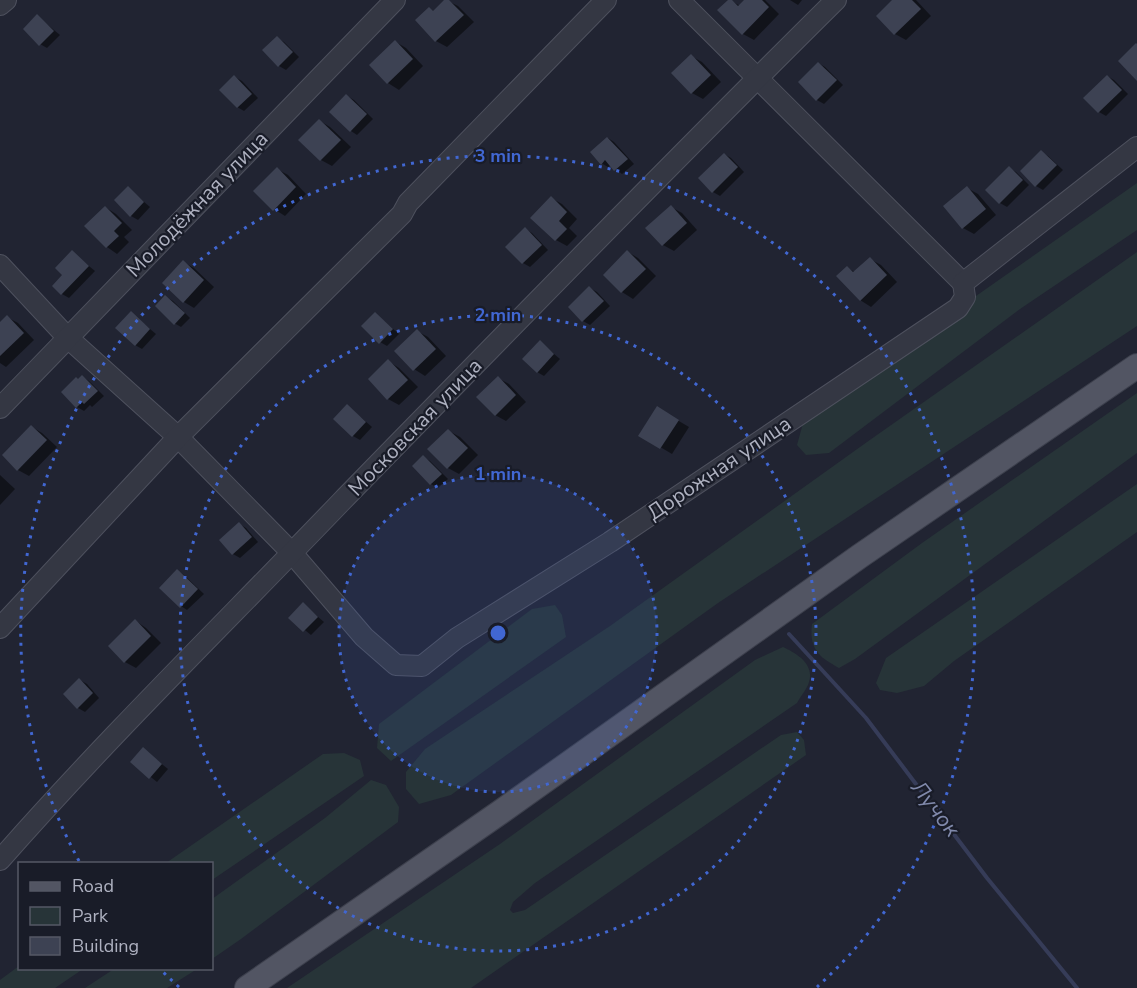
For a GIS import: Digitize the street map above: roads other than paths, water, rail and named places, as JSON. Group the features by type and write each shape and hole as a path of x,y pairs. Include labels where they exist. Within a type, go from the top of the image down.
{"main road":[{"path":"247,988 502,811 860,556 1137,366"}],"street":[{"path":"0,5 6,0"},
{"name":"Молодёжная улица","path":"0,408 395,0"},
{"path":"0,628 178,437 402,214 408,203 606,0"},
{"path":"678,0 963,283 1137,147"},
{"name":"Московская улица","path":"0,860 92,759 292,553 836,0"},
{"name":"Дорожная улица","path":"0,266 67,337 178,437 292,553 364,637 396,665 422,666 457,638 736,459 832,391 958,308 965,297 963,283"}],"waterway":[{"name":"Лучок","path":"789,634 866,718 987,878 1077,988"}]}
